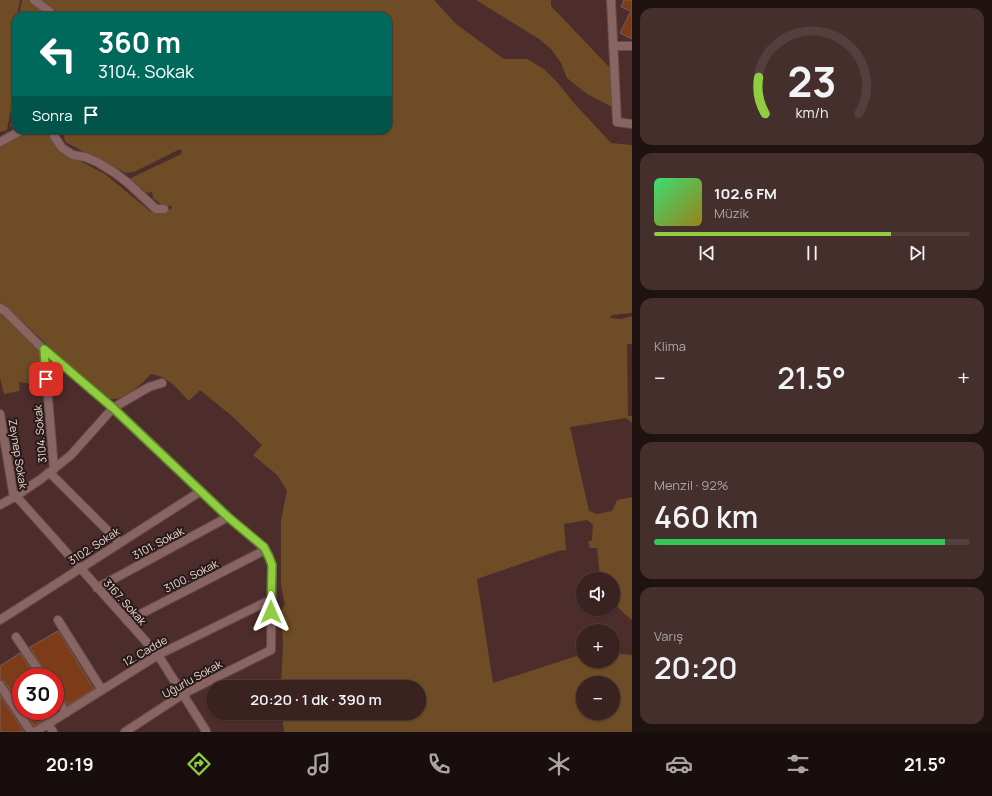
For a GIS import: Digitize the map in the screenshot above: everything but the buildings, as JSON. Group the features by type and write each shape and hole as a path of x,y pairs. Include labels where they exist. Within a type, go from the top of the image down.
{"street":[{"path":"34,0 50,12"},
{"path":"611,0 618,122 632,124"},
{"path":"613,46 632,46"},
{"path":"0,142 15,134"},
{"path":"54,134 62,148 73,154 97,162 128,183 156,209 164,209"},
{"path":"0,308 5,311 44,349 113,408 228,517 264,547 272,565 272,599"},
{"name":"3104. Sokak","path":"44,349 52,471 120,543"},
{"path":"0,505 15,497 52,471 71,455 113,408 149,388 162,383"},
{"name":"Zeynep Sokak","path":"0,414 15,497"},
{"name":"3102. Sokak","path":"0,620 201,491"},
{"name":"3167. Sokak","path":"15,497 158,655 184,694 205,732"},
{"name":"3101. Sokak","path":"97,588 228,517"},
{"name":"3100. Sokak","path":"127,621 265,550"},
{"name":"Uğurlu Sokak","path":"125,732 184,694 271,650 272,599"},
{"name":"12. Cadde","path":"35,732 158,655 272,599"},
{"path":"58,620 102,690"},
{"path":"16,637 37,668"},
{"path":"0,686 31,732"},
{"path":"48,724 53,732"}],"shaded area":[{"path":"0,0 20,0 18,12 12,12 12,103 7,130 0,132"},
{"path":"22,0 32,0 42,12 20,12"},
{"path":"39,0 434,0 456,24 504,59 527,59 544,69 611,143 632,145 632,313 612,315 609,318 621,319 632,316 632,344 627,344 628,416 632,416 632,423 626,418 570,427 589,511 597,514 612,511 617,500 632,497 632,620 620,610 620,572 599,572 597,548 590,548 588,542 592,540 593,525 587,520 564,524 566,550 558,551 477,579 493,683 576,656 576,668 620,668 620,654 632,655 632,732 284,732 283,720 426,720 426,680 281,680 283,645 281,611 285,604 281,585 281,521 287,490 277,475 253,455 262,445 232,416 200,390 189,401 168,380 158,375 151,374 128,395 117,399 105,397 0,302 0,139 12,133 53,134 61,151 105,174 151,212 169,210 172,208 171,206 162,205 153,198 152,192 147,193 129,179 181,154 182,151 180,149 134,172 126,173 65,142 64,134 392,134 392,12 52,12"},
{"path":"476,0 551,0 551,6 611,69 614,108 587,94 567,78 561,63 551,49 539,39"},
{"path":"12,114 12,126 10,127"},
{"path":"0,310 40,348 40,385 19,382 20,391 4,394 0,378"}],"route":[{"path":"46,379 44,349 113,408 228,517 264,547 272,565 271,612"}]}
